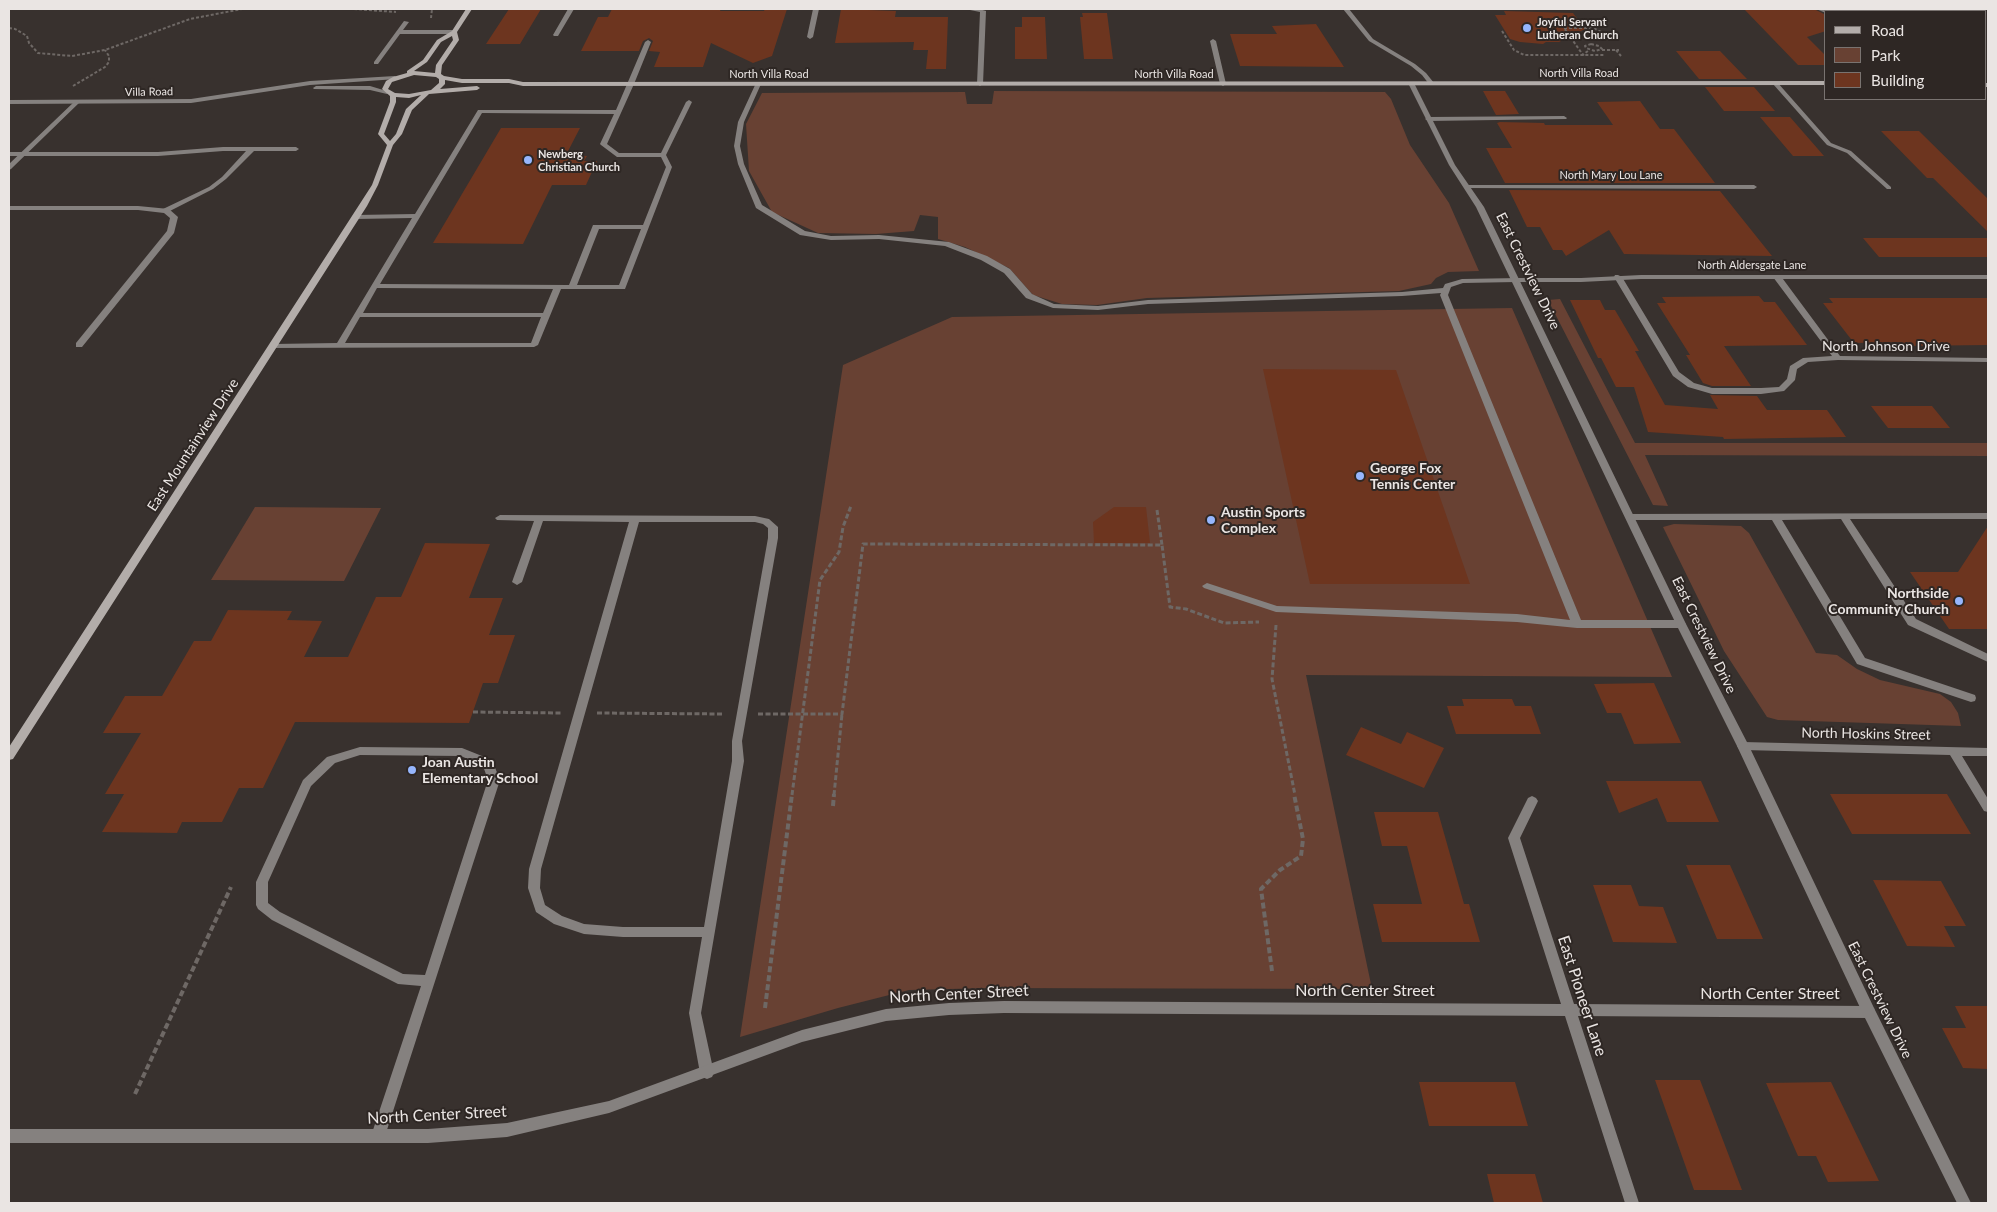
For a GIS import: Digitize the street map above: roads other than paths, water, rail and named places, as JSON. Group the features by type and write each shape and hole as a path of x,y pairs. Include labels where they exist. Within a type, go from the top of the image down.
{"main road":[{"path":"390,145 381,134 393,102 386,85 416,69 425,61 438,41 454,32 469,9"},
{"path":"433,91 442,84 439,65 456,40 454,32"},
{"name":"North Villa Road","path":"404,75 423,72 462,81 509,81 523,84 1824,83"},
{"name":"North Villa Road","path":"426,94 433,91 460,88 506,88 523,84"},
{"path":"390,94 409,96 426,94"},
{"name":"East Mountainview Drive","path":"9,756 356,217 375,185 390,145 399,134 409,109 426,94"}],"street":[{"path":"556,35 571,9"},
{"path":"810,37 816,9"},
{"path":"968,9 983,10 980,84"},
{"path":"1346,9 1371,40 1413,65 1424,74 1431,84"},
{"path":"376,63 406,22"},
{"path":"399,32 454,32"},
{"path":"1213,41 1223,84"},
{"path":"648,42 603,144 617,155 663,155"},
{"name":"Villa Road","path":"9,102 191,100 288,88 310,83 396,78"},
{"name":"East Crestview Drive","path":"1412,83 1452,165 1480,207 1516,280 1681,624 1743,746 1869,1012 1964,1203"},
{"path":"1775,83 1829,144 1850,152 1889,188"},
{"name":"North Aldersgate Lane","path":"758,84 741,122 738,146 741,164 759,206 803,233 832,238 880,237 946,244 984,258 1007,271 1029,296 1053,306 1098,308 1148,302 1393,295 1444,290 1448,286 1462,281 1581,280 1618,277 1988,277"},
{"name":"Villa Road","path":"288,88 370,88 390,94"},
{"path":"9,168 77,102"},
{"path":"375,286 622,287 668,167 663,155 689,102"},
{"path":"339,346 480,111 618,112"},
{"path":"1428,119 1564,118"},
{"path":"166,211 211,188 224,178 252,148"},
{"path":"9,154 158,154 252,148 296,148"},
{"name":"North Mary Lou Lane","path":"1467,186 1754,187"},
{"path":"9,208 138,208 166,211 174,217 171,231 79,345"},
{"path":"356,217 417,216"},
{"path":"572,287 596,227 645,227"},
{"path":"1778,276 1838,358"},
{"name":"North Johnson Drive","path":"1618,277 1676,374 1691,385 1712,390 1761,391 1781,389 1791,380 1794,368 1806,360 1838,358 1988,360"},
{"path":"273,346 534,345 558,287"},
{"path":"1444,290 1444,295 1577,624"},
{"path":"358,315 547,315"},
{"path":"1630,516 1988,516"},
{"path":"1775,516 1861,660 1972,698"},
{"path":"1843,516 1912,622 1988,658"},
{"path":"500,518 754,518 766,521 773,526 773,538 737,741 738,760 695,1013 707,1073"},
{"path":"517,582 540,518"},
{"path":"635,519 535,869 534,888 540,908 558,920 584,929 624,932 709,932"},
{"path":"1207,586 1276,609 1517,618 1577,624 1681,624"},
{"name":"North Hoskins Street","path":"1743,746 1988,752"},
{"path":"378,1136 429,981 494,780 488,763 462,752 360,751 331,760 307,783 262,882 262,905 276,916 402,980 429,981"},
{"path":"1953,751 1988,808"},
{"name":"East Pioneer Lane","path":"1532,801 1514,838 1632,1203"},
{"name":"North Center Street","path":"9,1136 428,1136 507,1130 609,1107 707,1073 802,1036 886,1015 949,1009 1024,1007 1869,1012"}],"place":[{"name":"Joyful Servant Lutheran Church","path":"1527,28"},
{"name":"Newberg Christian Church","path":"528,160"},
{"name":"George Fox Tennis Center","path":"1360,476"},
{"name":"Austin Sports Complex","path":"1211,520"},
{"name":"Northside Community Church","path":"1959,601"},
{"name":"Joan Austin Elementary School","path":"412,770"}]}
